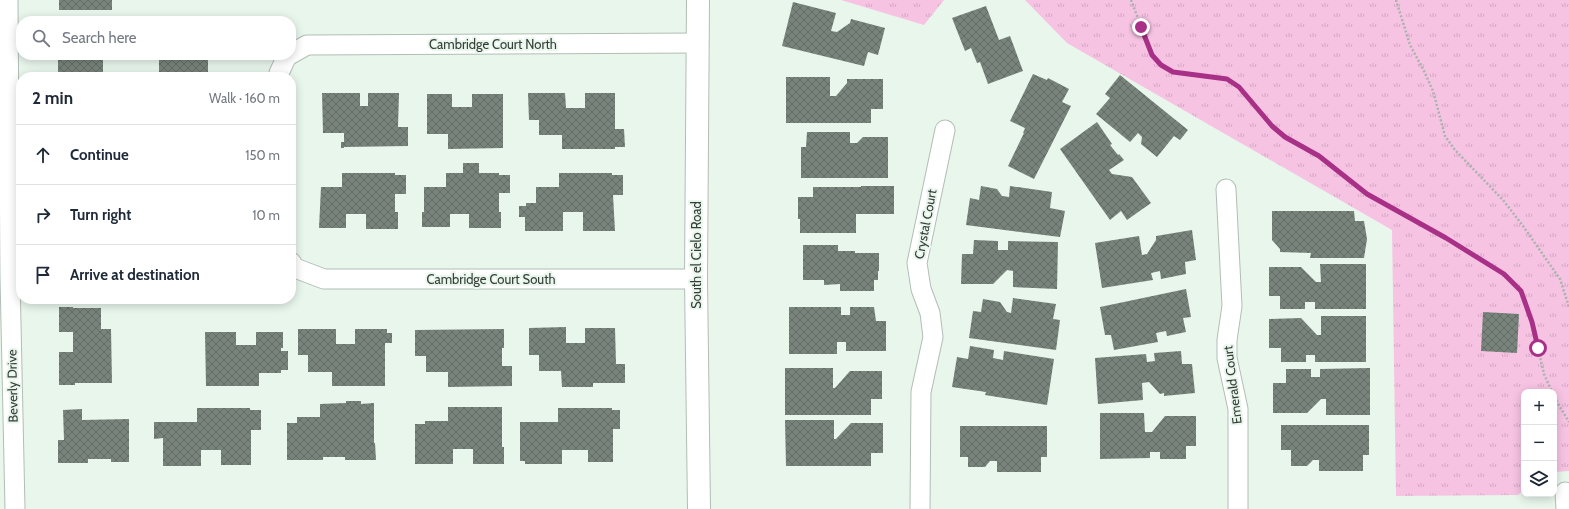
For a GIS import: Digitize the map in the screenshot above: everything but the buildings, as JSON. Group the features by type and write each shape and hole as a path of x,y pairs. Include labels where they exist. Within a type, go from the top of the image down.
{"street":[{"name":"Beverly Drive","path":"8,0 4,37 5,277 15,509"},
{"name":"South el Cielo Road","path":"698,0 696,279 700,509"},
{"name":"Cambridge Court North","path":"296,51 308,45 698,43"},
{"name":"Cambridge Court North","path":"279,72 285,60"},
{"name":"Crystal Court","path":"920,509 921,392 933,337 930,313 921,289 917,263 945,130"},
{"name":"Emerald Court","path":"1226,189 1232,306 1227,340 1227,358 1238,409 1238,509"},
{"name":"Cambridge Court South","path":"296,268 324,278 696,279"}],"path":[{"path":"1131,0 1152,55 1161,65 1173,72 1227,79 1239,87 1272,126 1285,137 1319,156 1367,194 1446,238 1504,274 1521,291 1532,322 1544,374 1551,389"},
{"path":"1396,0 1410,45 1433,91 1445,136 1455,150 1503,200 1528,232 1560,279 1569,307"},
{"path":"1557,402 1569,422"}],"green space":[{"path":"841,0 944,0 924,25"},
{"path":"1025,0 1569,0 1569,471 1557,472 1557,389 1521,389 1521,492 1518,495 1396,496 1392,230 1067,43"}],"route":[{"path":"1141,27 1152,55 1161,65 1173,72 1227,79 1239,87 1262,112 1272,126 1285,137 1319,156 1367,194 1446,238 1504,274 1521,291 1532,322 1538,348"}]}
